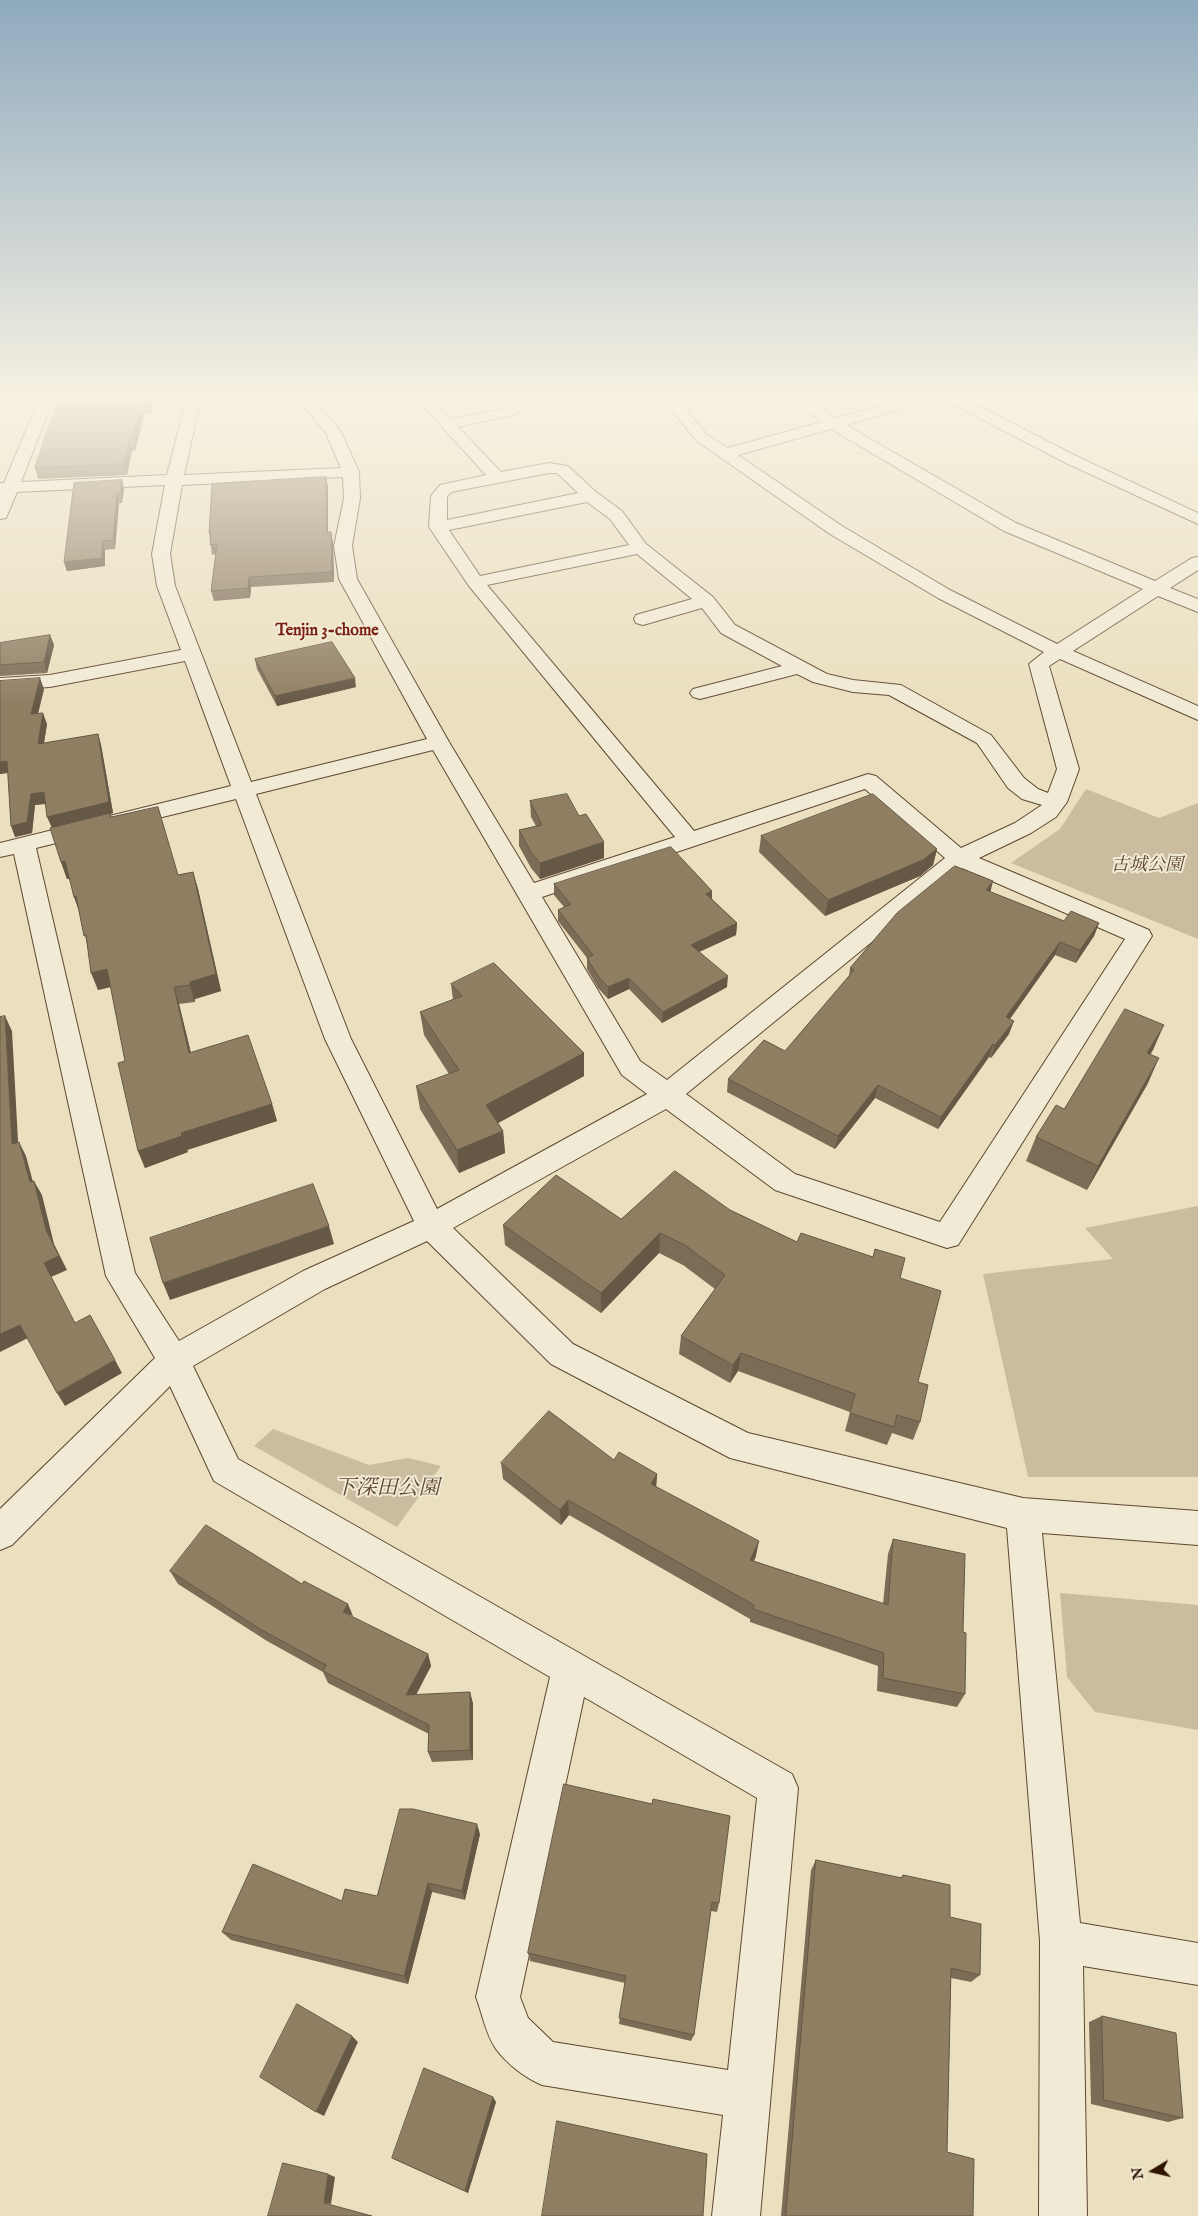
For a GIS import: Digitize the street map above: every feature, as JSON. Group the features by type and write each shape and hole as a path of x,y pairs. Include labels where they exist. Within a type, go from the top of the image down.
{"street":[{"path":"0,514 3,500"},
{"path":"171,500 161,554 166,586 242,791 338,1039 431,1226 562,1354 742,1447 1023,1515 1198,1528"},
{"path":"352,500 344,546 348,579 439,742 631,1068 666,1096 785,1182 947,1236 1140,936 959,858 868,782 529,894"},
{"path":"439,500 438,527 475,582 690,840"},
{"path":"438,527 568,500"},
{"path":"596,500 616,515 640,548 706,601 719,615 728,629 820,678 854,686 894,689 984,739 1016,783 1030,794 1056,802"},
{"path":"793,500 844,535 944,594 1057,651 1198,714"},
{"path":"965,500 1010,527 1198,606"},
{"path":"1158,500 1198,519"},
{"path":"475,582 640,548"},
{"path":"0,1533 174,1360 314,1280 431,1226 666,1096 959,858 1022,828 1048,812 1056,802 1068,769 1040,664 1057,651 1198,562"},
{"path":"643,619 706,601"},
{"path":"0,684 50,681 192,654"},
{"path":"700,693 799,667"},
{"path":"439,742 12,848 121,1276 174,1360 226,1470 778,1788 736,2216"},
{"path":"1023,1515 1061,1940 1063,2216"},
{"path":"571,1668 498,1997 511,2033 542,2063 748,2096"},
{"path":"1061,1940 1198,1964"}],"green space":[{"name":"古城公園","path":"1086,789 1159,818 1198,803 1198,939 1011,863 1060,829"},
{"path":"1198,1206 1198,1477 1028,1477 983,1274 1113,1259 1085,1228"},
{"name":"下深田公園","path":"273,1429 369,1465 408,1458 441,1466 397,1527 254,1446"},
{"path":"1060,1593 1198,1605 1198,1730 1095,1712 1067,1677"}],"building":[{"path":"72,500 116,500 113,540 102,541 102,558 64,562"},
{"path":"211,500 326,500 327,532 331,532 332,572 249,577 248,588 211,591 217,544 210,545 211,533 209,533"},
{"path":"50,635 44,662 0,665 0,643"},
{"path":"332,642 355,678 275,696 255,659"},
{"path":"40,678 31,714 43,713 38,744 98,734 109,802 47,817 44,792 31,794 27,822 11,826 7,761 0,762 0,681"},
{"path":"567,794 579,816 586,814 604,842 540,863 531,852 519,830 542,825 530,801"},
{"path":"873,794 937,849 923,860 828,900 761,836"},
{"path":"158,807 178,875 193,872 216,974 190,982 190,985 174,987 189,1053 248,1035 272,1104 181,1133 182,1136 138,1151 118,1063 125,1061 107,969 91,973 86,935 84,936 76,896 74,897 65,861 61,862 50,828 110,813 110,817"},
{"path":"671,847 712,891 706,894 737,923 691,945 728,976 663,1012 629,978 608,987 598,976 587,958 593,955 558,910 571,904 554,884"},
{"path":"955,866 993,881 986,890 1064,921 1071,911 1099,923 1080,950 1060,942 1006,1017 1014,1021 995,1045 993,1044 941,1117 878,1085 838,1136 728,1079 764,1040 785,1051 854,970 850,968 897,913"},
{"path":"494,963 584,1053 486,1105 503,1131 457,1150 416,1086 459,1070 420,1012 462,996 451,984"},
{"path":"1125,1009 1164,1025 1147,1053 1159,1058 1098,1166 1036,1137 1056,1105 1064,1109"},
{"path":"5,1016 12,1144 19,1142 30,1182 34,1181 46,1230 59,1256 44,1263 75,1323 90,1315 115,1360 57,1393 20,1325 0,1334 0,1017"},
{"path":"675,1171 730,1210 797,1242 801,1233 873,1257 875,1249 905,1258 900,1278 941,1291 918,1382 928,1385 920,1422 897,1415 894,1427 850,1413 855,1394 741,1353 733,1365 681,1336 725,1275 685,1245 660,1233 601,1293 503,1225 556,1175 621,1219"},
{"path":"313,1184 329,1226 163,1283 150,1238"},
{"path":"549,1411 614,1460 619,1452 657,1474 651,1484 759,1541 750,1560 888,1605 893,1539 965,1554 963,1632 966,1633 965,1694 883,1678 884,1653 753,1609 754,1605 568,1500 560,1510 501,1463"},
{"path":"206,1525 302,1584 304,1581 348,1604 343,1612 428,1654 406,1695 470,1692 470,1750 428,1752 429,1725 323,1671 326,1665 260,1629 170,1571"},
{"path":"564,1784 652,1804 653,1799 730,1816 719,1903 712,1902 694,2035 619,2018 626,1976 528,1953"},
{"path":"400,1809 413,1809 477,1824 462,1891 428,1883 404,1976 222,1932 253,1864 342,1901 345,1889 377,1896"},
{"path":"816,1860 902,1878 903,1875 950,1885 950,1917 981,1924 980,1975 951,1968 947,2152 974,2159 973,2216 786,2216"},
{"path":"297,2004 352,2036 316,2112 260,2077"},
{"path":"1102,2016 1176,2033 1183,2118 1104,2100"},
{"path":"424,2068 493,2097 465,2191 392,2158"},
{"path":"557,2121 707,2154 703,2216 542,2216"},
{"path":"283,2163 328,2174 324,2203 372,2216 268,2216"}],"district":[{"name":"Tenjin 3-chome","path":"327,632"}]}
